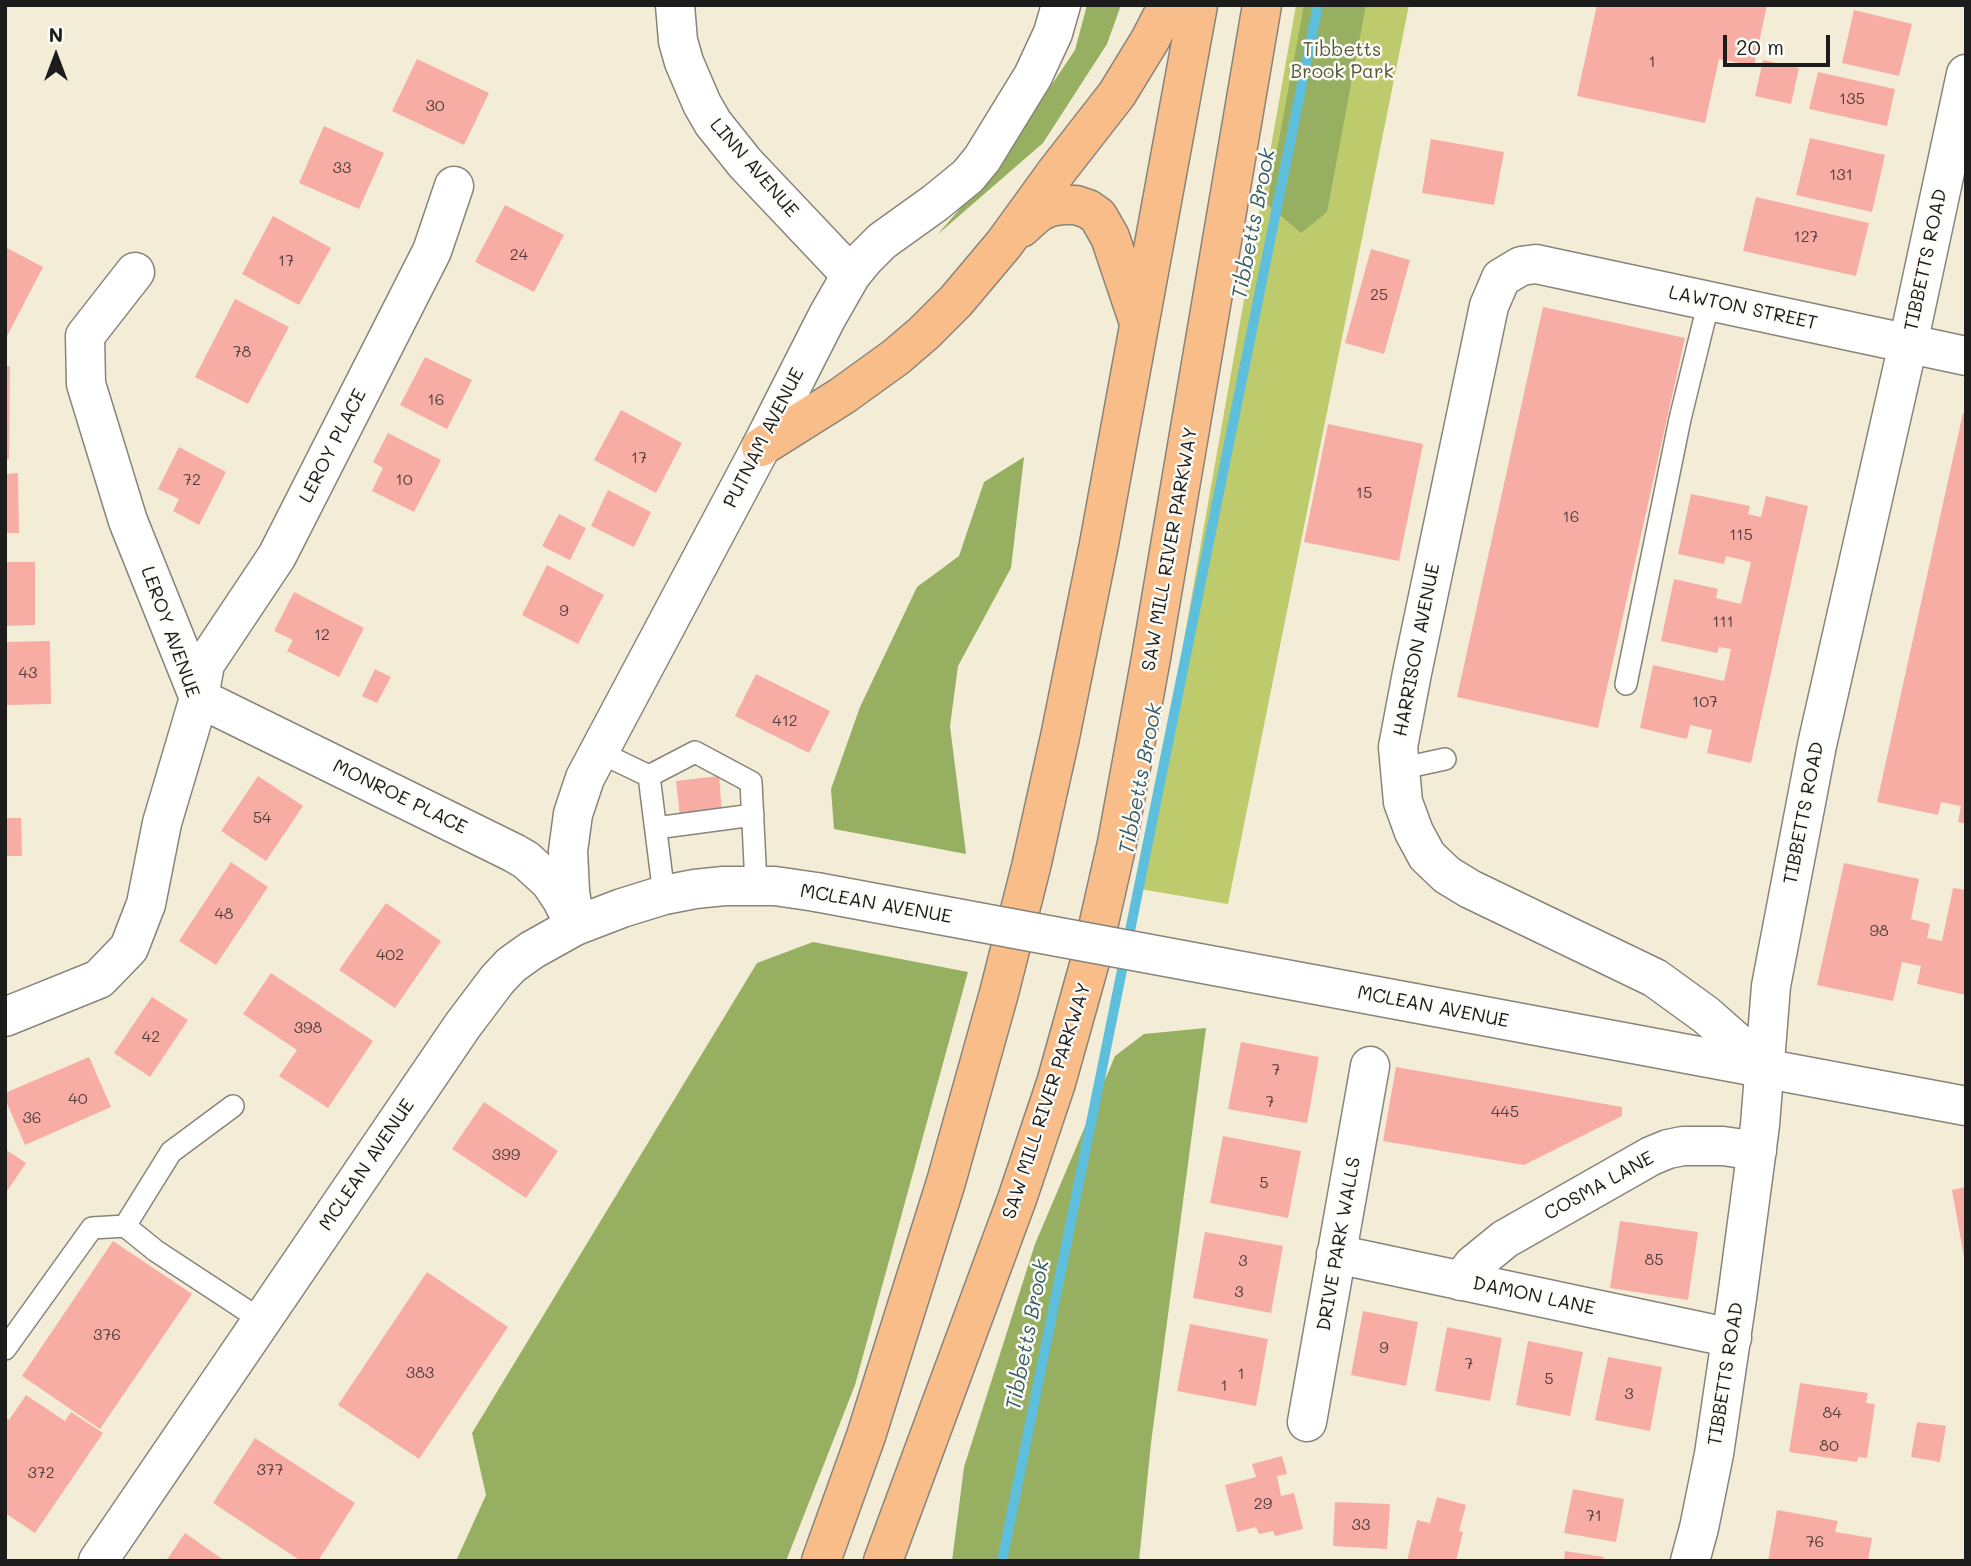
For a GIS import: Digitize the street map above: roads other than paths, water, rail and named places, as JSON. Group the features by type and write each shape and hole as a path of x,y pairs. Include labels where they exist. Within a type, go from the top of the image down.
{"highway":[{"path":"761,447 842,396 896,357 956,301 1004,244 1116,94 1150,40 1168,5"},
{"path":"821,1561 866,1436 942,1195 1009,955 1071,686 1198,5"},
{"name":"SAW MILL RIVER PARKWAY","path":"883,1561 1021,1188 1056,1083 1091,958 1116,844 1151,658 1262,5"},
{"path":"1004,244 1039,212 1050,207 1076,205 1088,209 1098,216 1105,226 1140,326"}],"street":[{"name":"LINN AVENUE","path":"675,5 678,41 684,61 713,123 745,163 851,275"},
{"name":"PUTNAM AVENUE","path":"575,926 568,871 569,834 585,778 827,317 851,275 864,259 882,241 936,203 968,176 982,159 1033,76 1062,5"},
{"name":"TIBBETTS ROAD","path":"1690,1561 1714,1454 1732,1338 1766,1068 1770,986 1817,745 1966,74"},
{"name":"LEROY PLACE","path":"199,698 205,664 277,556 432,251 454,186"},
{"name":"LAWTON STREET","path":"1521,266 1536,264 1966,356"},
{"name":"HARRISON AVENUE","path":"1521,266 1500,278 1489,306 1398,747 1403,802 1414,832 1427,856 1447,875 1470,889 1655,978 1706,1015 1766,1068"},
{"name":"LEROY AVENUE","path":"5,1017 99,979 129,948 146,904 162,823 199,698 128,521 86,384 85,335 135,272"},
{"name":"MONROE PLACE","path":"199,698 526,860 550,882 575,926"},
{"name":"MCLEAN AVENUE","path":"98,1561 484,996 504,972 542,944 575,926 664,895 695,889 756,885 816,892 1966,1106"},
{"name":"DRIVE PARK WALLS","path":"1307,1422 1370,1066"},
{"name":"COSMA LANE","path":"1461,1281 1473,1265 1505,1240 1651,1156 1683,1146 1723,1146 1757,1151"},
{"name":"DAMON LANE","path":"1336,1254 1732,1338"}],"lane":[{"path":"1626,684 1680,419 1709,301"},
{"path":"599,751 649,776"},
{"path":"649,776 695,751 751,782 756,885"},
{"path":"1399,769 1445,759"},
{"path":"649,776 664,895"},
{"path":"656,828 753,815"},
{"path":"125,1226 171,1152 233,1106"},
{"path":"5,1349 92,1228 125,1226 156,1251 261,1320"}],"waterway":[{"name":"Tibbetts Brook","path":"1002,1561 1318,5"}],"park label":[{"name":"Tibbetts Brook Park","path":"1342,61"}]}
